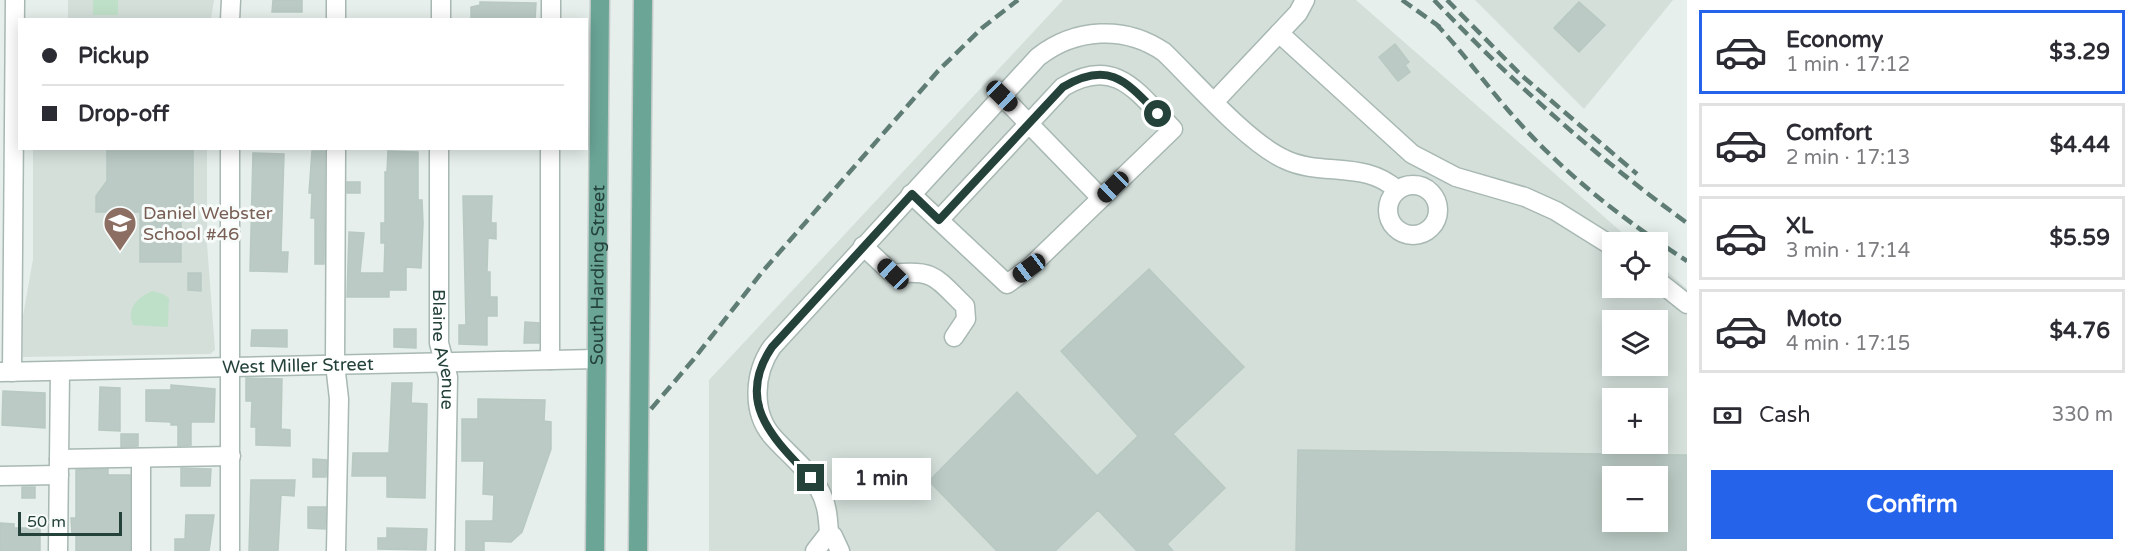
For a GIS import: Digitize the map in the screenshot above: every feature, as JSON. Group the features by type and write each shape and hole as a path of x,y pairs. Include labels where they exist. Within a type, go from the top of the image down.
{"main road":[{"name":"South Harding Street","path":"596,551 600,0"},
{"path":"638,551 643,0"}],"street":[{"path":"6,372 15,0"},
{"path":"230,18 231,0"},
{"path":"336,0 336,18"},
{"path":"441,0 441,18"},
{"path":"551,0 551,18"},
{"path":"1215,101 1302,7 1321,0"},
{"path":"840,551 829,533 826,505 820,490 766,427 759,407 758,382 762,366 772,347 1045,51 1072,37 1096,33 1130,36 1156,47 1267,150 1286,161 1316,168 1361,171 1377,177 1397,190"},
{"path":"1280,33 1412,154 1449,174 1526,197 1556,211 1602,240"},
{"path":"912,194 939,220 1007,284 1029,268 1173,129 1128,83 1111,75 1078,78 1063,87 939,220"},
{"path":"1002,96 1101,198"},
{"path":"230,150 228,352 231,366 230,551"},
{"path":"336,150 335,364 339,399 336,551"},
{"name":"Blaine Avenue","path":"439,150 439,343 448,377 445,551"},
{"path":"550,150 550,360"},
{"path":"864,246 893,274 921,272 933,276 965,306 966,319 954,337"},
{"path":"1668,289 1687,304"},
{"name":"West Miller Street","path":"6,372 596,359"},
{"path":"58,551 60,371"},
{"path":"0,476 141,458 231,456"},
{"path":"141,458 141,551"},
{"path":"815,551 829,533"}],"shaded area":[{"path":"68,0 214,0 211,18 68,18"},
{"path":"1063,0 1356,0 1621,232 1602,232 1602,298 1668,298 1668,272 1687,289 1687,551 709,551 709,380"},
{"path":"1475,0 1673,0 1584,109"},
{"name":"Daniel Webster School #46","path":"33,150 207,150 207,244 215,350 210,354 23,357 23,316 33,259"}],"green space":[{"path":"93,0 118,0 118,15 93,15"},
{"path":"152,291 169,298 168,327 133,325 131,314 134,304"}],"building":[{"path":"273,0 302,0 302,12 272,12"},
{"path":"480,2 536,3 535,18 471,18 471,7 480,5"},
{"path":"1579,2 1605,25 1579,52 1554,28"},
{"path":"1395,44 1409,62 1405,65 1410,72 1398,81 1379,57"},
{"path":"107,150 193,150 193,216 181,216 181,262 140,262 140,212 96,212 96,196 107,181"},
{"path":"312,151 325,151 324,264 315,264 315,218 311,218 312,193 309,193"},
{"path":"388,151 418,152 418,200 422,200 423,223 421,268 406,267 406,290 389,290 389,297 347,297 349,232 364,233 360,273 384,273 385,243 381,243 381,223 385,223 385,172 387,172"},
{"path":"253,153 284,154 281,252 288,252 287,272 250,271"},
{"path":"347,182 360,182 360,193 347,193"},
{"path":"463,196 492,196 491,223 496,223 496,239 488,238 487,272 490,272 490,297 497,297 497,316 487,316 487,345 459,344 459,325 466,325"},
{"path":"1149,269 1244,367 1173,434 1225,488 1167,544 1173,551 1137,551 1098,510 1055,551 997,551 929,481 1017,392 1097,476 1138,436 1061,351"},
{"path":"188,273 201,273 201,291 188,290"},
{"path":"525,322 539,323 539,343 524,343"},
{"path":"394,329 416,329 416,348 394,347"},
{"path":"252,330 287,330 287,347 251,346"},
{"path":"246,378 282,379 281,429 290,430 290,446 256,445 256,427 251,427 252,401 246,401"},
{"path":"392,383 412,383 411,403 427,404 425,498 387,497 387,476 352,476 353,453 389,453"},
{"path":"171,385 215,389 214,422 191,422 191,445 178,446 178,425 171,425 171,422 146,421 146,390 171,390"},
{"path":"100,387 120,388 120,431 99,430"},
{"path":"3,391 45,393 45,428 2,425"},
{"path":"478,399 545,400 544,421 551,422 551,449 522,532 511,542 484,541 484,551 466,551 466,521 493,521 494,495 483,494 484,461 462,461 462,419 478,419"},
{"path":"121,434 138,434 138,446 121,447"},
{"path":"1298,450 1687,455 1687,551 1296,551"},
{"path":"313,459 327,460 326,477 313,477"},
{"path":"181,468 211,469 210,486 181,486"},
{"path":"108,469 108,475 130,475 130,551 76,551 76,534 72,534 71,518 76,518 76,470"},
{"path":"251,480 295,480 294,496 281,495 278,551 249,551"},
{"path":"22,487 35,487 35,498 22,498"},
{"path":"308,507 326,507 325,529 308,528"},
{"path":"186,515 214,515 209,551 175,551 175,539 185,539"},
{"path":"0,523 14,524 14,528 40,528 40,551 0,551"},
{"path":"387,528 427,529 426,550 378,549 378,538 387,538"}],"railway":[{"path":"651,409 763,271 938,71 982,28 1018,0"},
{"path":"1402,0 1440,27"},
{"path":"1434,0 1555,117 1687,223"},
{"path":"1447,0 1521,75 1637,174"},
{"path":"1435,23 1512,115 1561,165 1622,216 1687,261"}],"place":[{"name":"Daniel Webster School #46","path":"120,252"}],"route":[{"path":"811,478 771,436 766,427 757,397 762,366 772,347 912,194 939,220 1063,87 1078,78 1111,75 1128,83 1158,114"}]}
